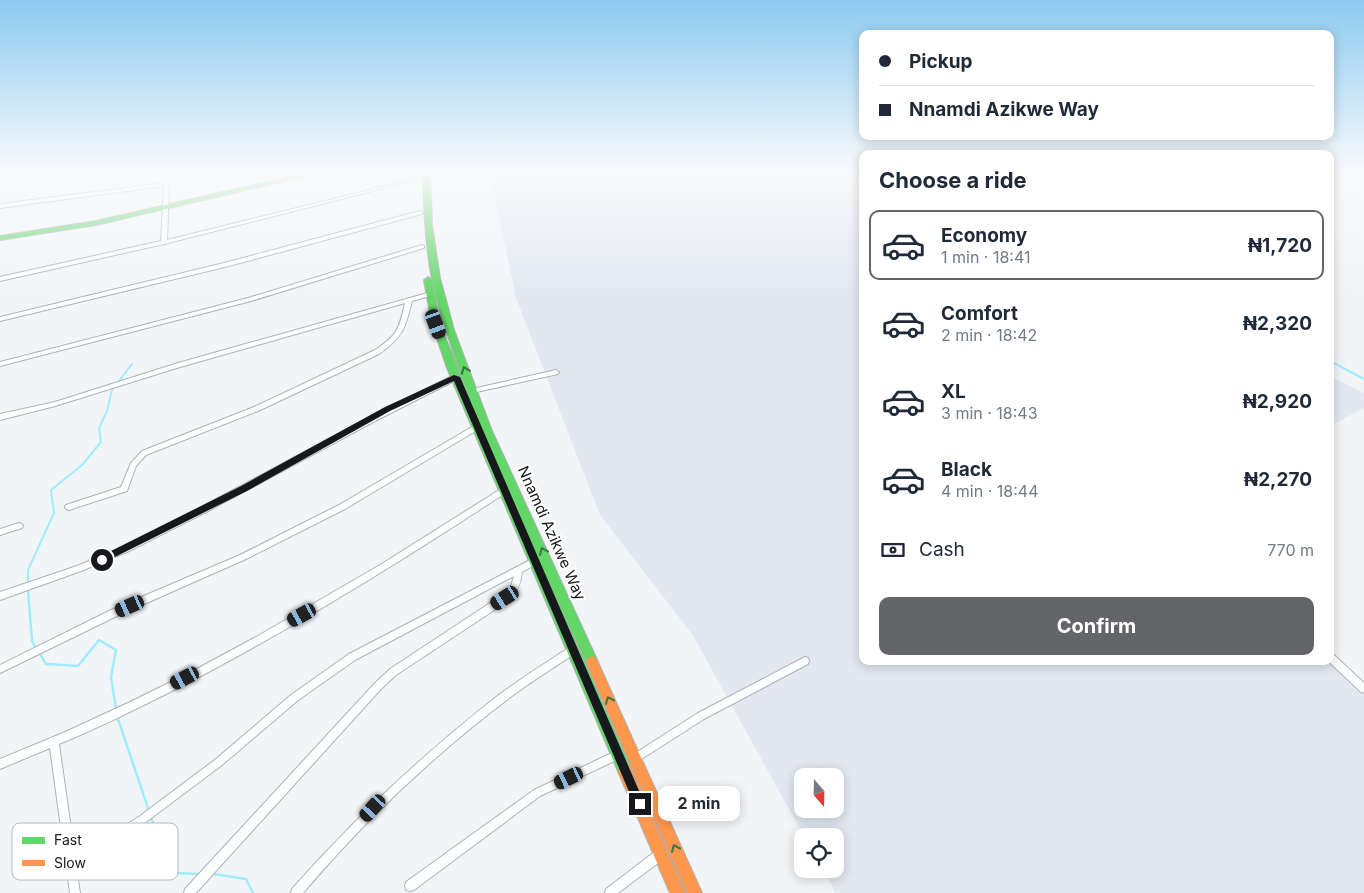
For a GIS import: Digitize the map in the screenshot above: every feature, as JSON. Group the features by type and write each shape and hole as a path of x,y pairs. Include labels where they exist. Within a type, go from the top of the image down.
{"main road":[{"path":"0,238 96,224 139,214"},
{"name":"Nnamdi Azikwe Way","path":"420,214 422,247 436,324 456,377 678,893"},
{"name":"Nnamdi Azikwe Way","path":"427,214 438,284 472,390 695,893"}],"street":[{"path":"164,242 166,214"},
{"path":"0,279 164,242 273,214"},
{"path":"0,319 206,270 417,214"},
{"path":"0,364 248,300 422,247"},
{"path":"0,417 55,404 122,382 431,294"},
{"path":"69,507 124,489 132,465 144,453 256,409 377,352 395,340 402,330 409,300"},
{"path":"472,390 556,372"},
{"path":"0,596 124,550 244,488 388,409 456,377"},
{"path":"0,669 32,655 114,613 243,556 342,507 477,427"},
{"path":"0,764 54,743 108,718 319,605 422,544 504,490"},
{"path":"0,532 19,526"},
{"path":"135,823 219,762 294,698 352,656 535,561"},
{"path":"189,893 211,866 378,686 436,643 505,598 514,589 518,581 518,570"},
{"path":"296,893 373,808 431,756 504,696 573,650"},
{"path":"635,758 701,716 805,661"},
{"path":"1334,661 1364,689"},
{"path":"54,743 65,823"},
{"path":"410,886 537,793 618,755"},
{"path":"610,893 661,854"},
{"path":"73,880 75,893"}],"shaded area":[{"path":"499,214 859,214 859,665 1334,664 1364,689 1364,893 836,893 827,878 844,878 844,828 800,828 794,818 844,818 844,768 794,768 794,818 692,634 600,515 516,298"},
{"path":"1334,378 1364,393 1364,408 1334,424"}],"waterway":[{"path":"1334,363 1364,379"},
{"path":"28,585 28,570 54,513 51,490 82,465 101,442 99,428 107,411 112,390 132,364"},
{"path":"28,590 32,641 36,648"},
{"path":"39,652 46,664 78,666 99,640 116,650 111,677 116,709"},
{"path":"117,716 149,811"},
{"path":"151,818 153,823"},
{"path":"178,873 200,874"},
{"path":"213,874 246,879 253,893"}],"traffic: fast":[{"path":"0,238 96,223 137,214"},
{"path":"428,214 436,278 450,330 487,431 592,662"},
{"path":"428,280 436,324 452,368 625,771"}],"traffic: slow":[{"path":"592,662 695,893"},
{"path":"625,771 678,893"}],"route":[{"path":"102,560 244,488 388,409 456,377 640,804"}]}
